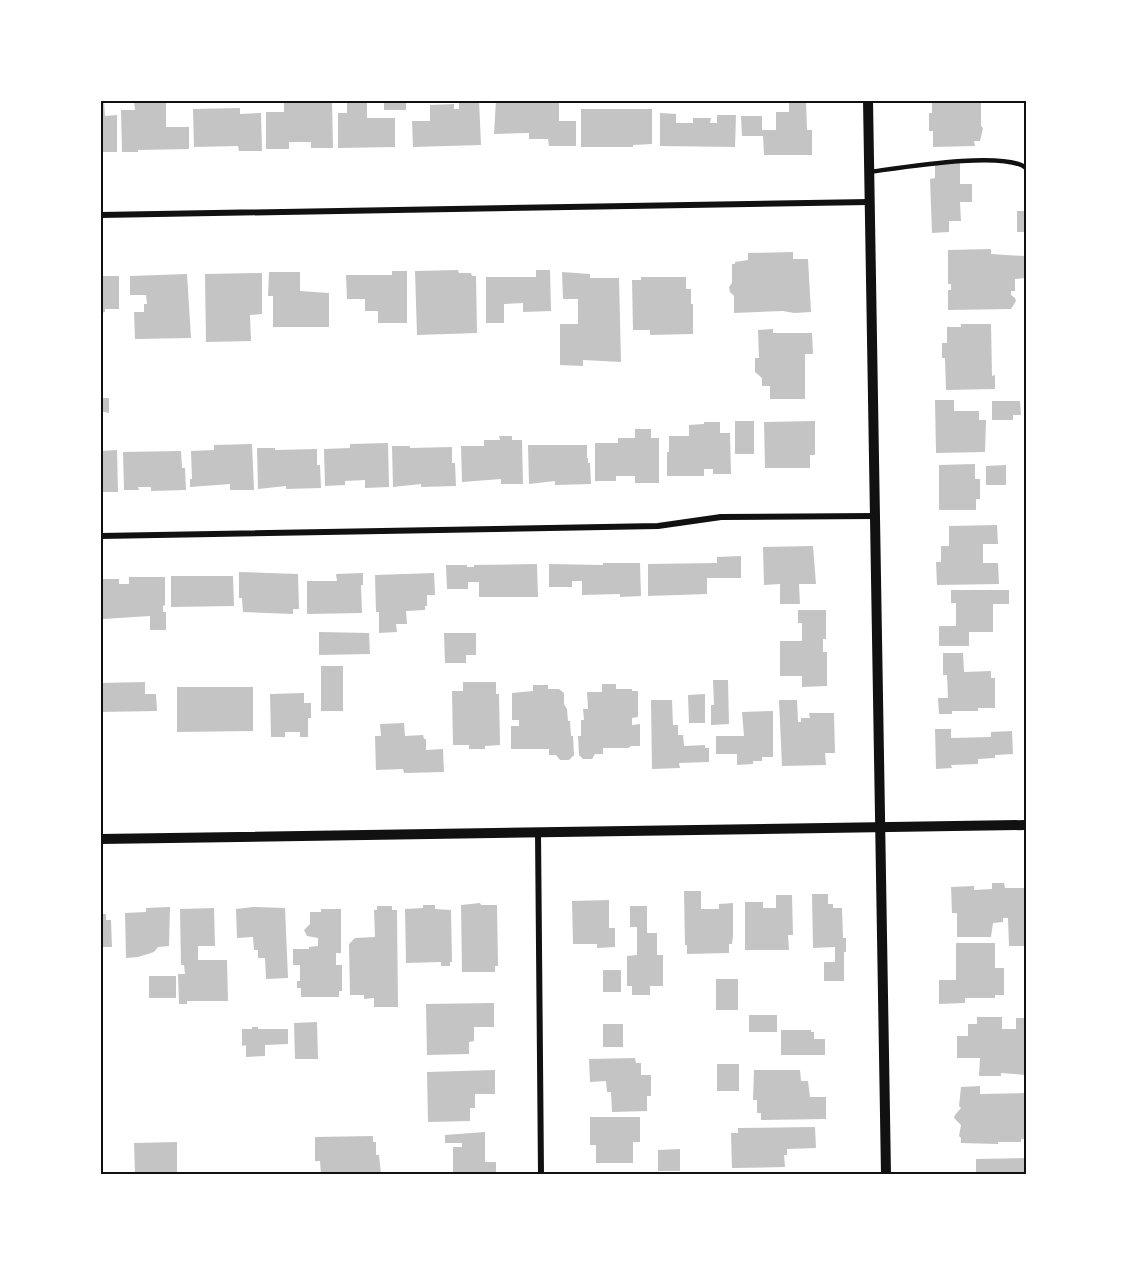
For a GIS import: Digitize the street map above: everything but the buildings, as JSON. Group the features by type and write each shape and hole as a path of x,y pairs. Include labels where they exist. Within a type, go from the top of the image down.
{"street":[{"path":"868,100 886,1174"},
{"path":"100,215 869,202"},
{"path":"100,536 658,526 721,517 875,516"},
{"path":"100,839 1026,825"},
{"path":"538,831 541,1174"}],"lane":[{"path":"869,172 939,161 1010,161 1022,164 1026,168"}]}
